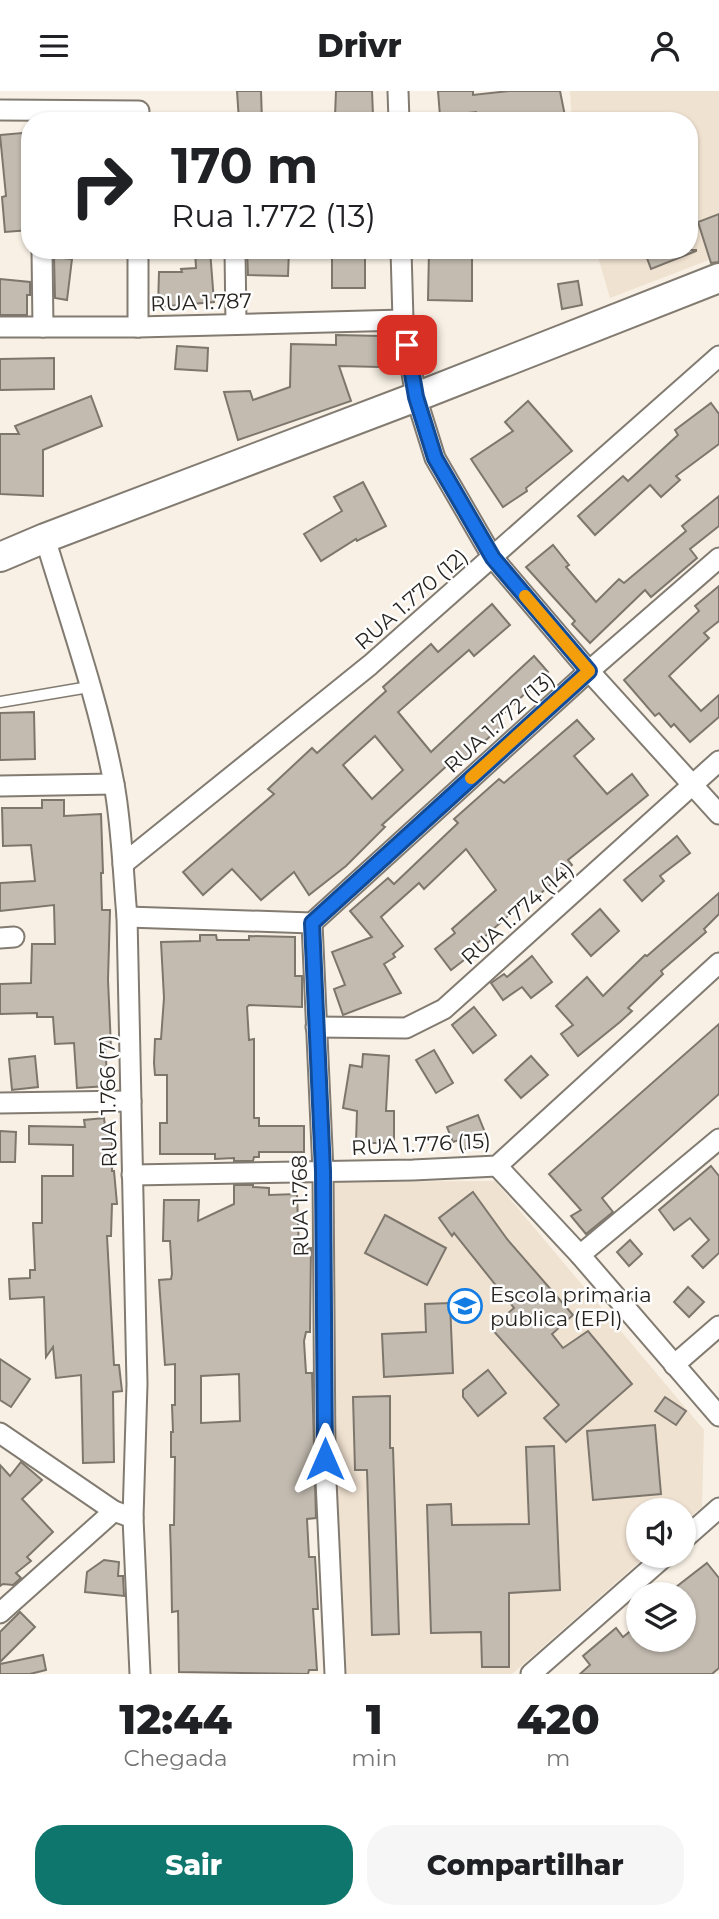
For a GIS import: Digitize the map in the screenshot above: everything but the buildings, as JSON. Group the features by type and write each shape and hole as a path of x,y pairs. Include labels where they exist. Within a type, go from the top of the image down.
{"street":[{"path":"137,91 139,112"},
{"path":"398,91 399,112"},
{"path":"0,110 46,112"},
{"path":"43,259 43,327"},
{"path":"138,259 138,327"},
{"path":"235,259 236,324"},
{"path":"401,259 403,320 416,397 435,458 493,558 589,671 719,814"},
{"path":"0,557 719,278"},
{"name":"RUA 1.787","path":"0,327 138,327 403,320"},
{"name":"RUA 1.770 (12)","path":"122,864 370,665 719,356"},
{"name":"RUA 1.766 (7)","path":"45,538 89,687 114,784 127,917 137,1384 123,1515 141,1674"},
{"name":"RUA 1.772 (13)","path":"312,923 589,671 719,558"},
{"name":"RUA 1.774 (14)","path":"316,1027 406,1028 444,1010 719,761"},
{"path":"0,786 114,784"},
{"path":"127,917 312,923"},
{"name":"RUA 1.768","path":"312,923 323,1171 325,1459 335,1674"},
{"name":"RUA 1.776 (15)","path":"132,1175 497,1166 719,963"},
{"path":"0,1103 131,1101"},
{"path":"580,1255 719,1139"},
{"path":"497,1166 580,1255 719,1416"},
{"path":"674,1365 719,1326"},
{"path":"0,1613 123,1515 1,1434"},
{"path":"696,1528 719,1508"},
{"path":"531,1674 651,1568"}],"lane":[{"path":"0,702 89,687"}],"shaded area":[{"path":"570,91 719,91 719,256 610,298 599,259 698,259 698,112 571,112"},
{"name":"Escola primaria publica (EPI)","path":"495,1181 704,1430 702,1507 696,1512 696,1498 626,1498 626,1568 632,1568 512,1674 343,1674 327,1182"}],"slow traffic":[{"path":"471,778 589,671 525,596"}],"place":[{"name":"Escola primaria publica (EPI)","path":"465,1306"}],"route":[{"path":"325,1459 323,1171 312,923 589,671 493,558 435,458 416,397 407,345"}]}
